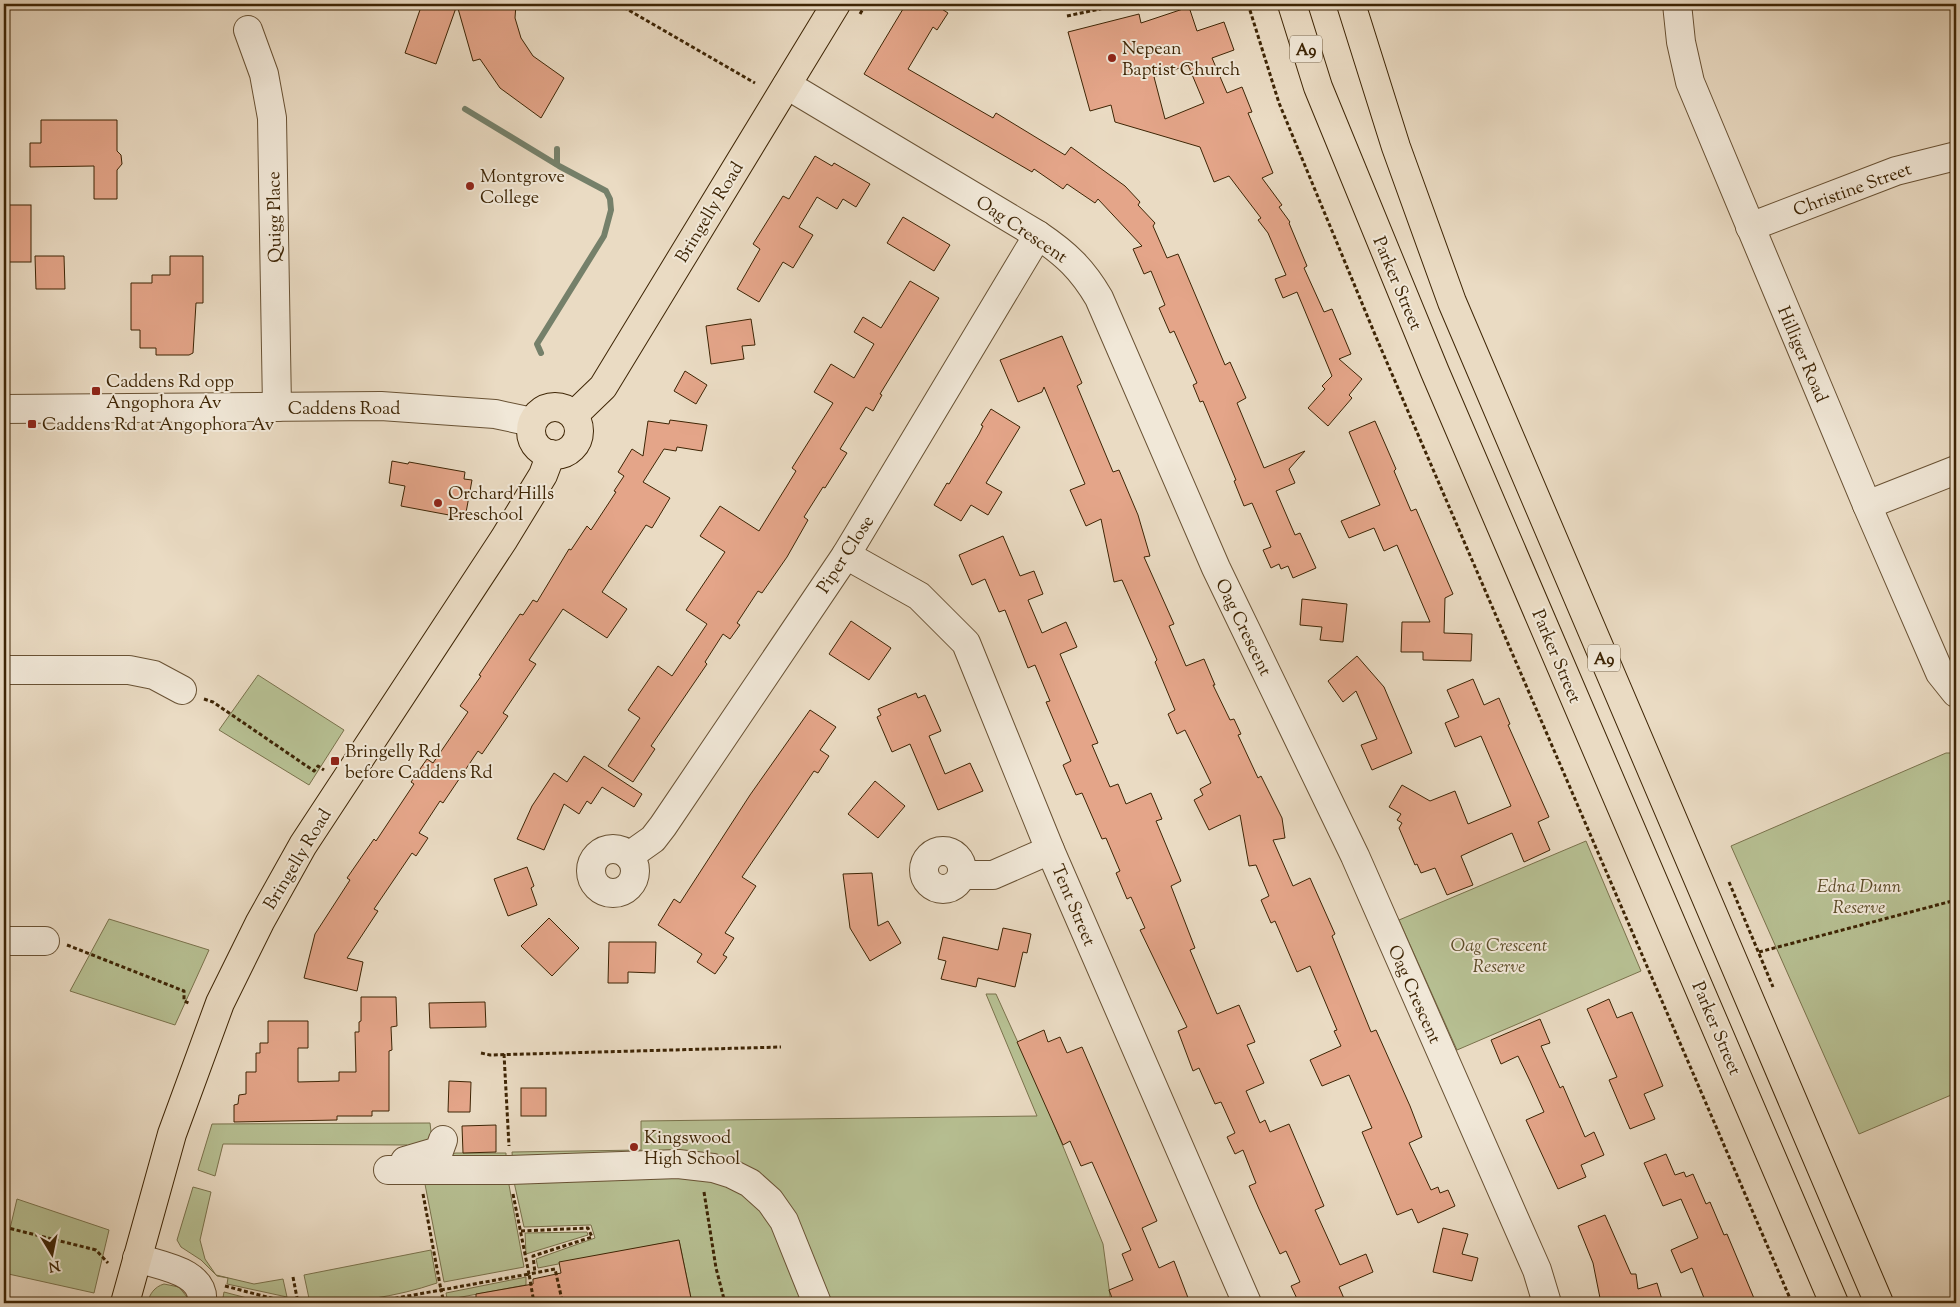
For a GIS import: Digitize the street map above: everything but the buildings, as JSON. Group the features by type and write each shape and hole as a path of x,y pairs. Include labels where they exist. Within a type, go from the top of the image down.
{"main road":[{"name":"Bringelly Road","path":"574,415 603,387 836,4"},
{"name":"Parker Street","path":"1292,4 1318,87 1435,372 1834,1303"},
{"name":"A9","path":"1351,4 1396,147 1452,302 1879,1303"},
{"path":"551,407 567,410 574,415 579,431 574,446 567,452 551,454 536,446 532,439 532,422 543,409 551,407"},
{"name":"Bringelly Road","path":"125,1303 175,1126 220,1003 260,922 304,845 504,539 543,475 551,454"}],"street":[{"name":"Hilliger Road","path":"1677,4 1681,42 1690,82 1867,505 1940,673 1956,694"},
{"name":"Quigg Place","path":"248,30 264,74 272,118 278,407"},
{"name":"Oag Crescent","path":"787,84 1038,235 1063,252 1085,274 1099,298 1216,568 1354,856 1537,1270 1547,1303"},
{"name":"Christine Street","path":"1750,227 1896,171 1956,156"},
{"name":"Piper Close","path":"629,856 653,839 663,826 846,555 1038,235"},
{"name":"Caddens Road","path":"4,409 381,406 494,414 532,422"},
{"path":"1867,505 1956,470"},
{"name":"Tent Street","path":"846,555 919,596 966,644 1050,850 1247,1303"},
{"path":"4,670 129,670 154,675 182,690"},
{"path":"962,875 994,875 1050,850"},
{"path":"4,941 45,941"},
{"path":"443,1140 439,1151 400,1162 388,1170 431,1168 510,1170 678,1164 701,1166 732,1174 750,1183 770,1201 784,1221 817,1303"},
{"path":"137,1258 192,1278 202,1291 212,1295"}],"path":[{"path":"618,4 755,83"},
{"path":"1067,16 1123,4"},
{"path":"1248,4 1279,102 1372,328 1792,1303"},
{"path":"182,690 212,702 314,771 318,766 324,771"},
{"path":"1734,960 1956,900"},
{"path":"45,941 76,947 184,991 184,1001 190,1003"},
{"path":"481,1052 490,1055 781,1046"},
{"path":"701,1166 716,1268 725,1303"},
{"path":"419,1170 444,1303"},
{"path":"4,1227 96,1250 108,1263"},
{"path":"521,1230 588,1228 592,1237 533,1256 535,1273"},
{"path":"369,1303 555,1269 562,1300"},
{"path":"529,1274 534,1303"},
{"path":"293,1277 298,1303"},
{"path":"212,1295 290,1303"}],"green space":[{"path":"258,675 344,730 309,785 219,730"},
{"name":"Edna Dunn Reserve","path":"1946,753 1956,753 1956,1093 1859,1134 1731,846"},
{"name":"Oag Crescent Reserve","path":"1586,841 1641,971 1457,1050 1399,920"},
{"path":"109,919 209,950 175,1025 70,991"},
{"path":"986,994 996,994 1044,1100 1103,1244 1111,1303 692,1303 679,1240 538,1268 536,1259 595,1238 591,1225 524,1227 514,1182 512,1152 641,1150 641,1121 1037,1116"},
{"path":"430,1123 432,1140 409,1155 407,1145 223,1144 215,1176 198,1170 212,1124"},
{"path":"456,1153 506,1153 506,1165 443,1155"},
{"path":"423,1174 507,1174 524,1267 444,1282"},
{"path":"193,1187 211,1192 200,1240 205,1259 216,1275 201,1260 181,1247 177,1240"},
{"path":"17,1199 109,1230 94,1293 4,1273 4,1254"},
{"path":"587,1232 588,1235 526,1254 525,1233"},
{"path":"431,1250 437,1283 406,1292 374,1298 310,1303 304,1275"},
{"path":"216,1275 254,1284 283,1279 287,1297 227,1284 228,1278"},
{"path":"526,1277 526,1285 456,1298 456,1303 448,1303 446,1293"},
{"path":"164,1284 179,1287 187,1297 188,1303 147,1303 153,1291"},
{"path":"224,1292 266,1303 222,1303"}],"waterway":[{"path":"465,109 559,166 606,191 610,199 611,210 604,236 537,344 541,353"},
{"path":"557,149 557,164"}],"place":[{"name":"Nepean Baptist Church","path":"1112,58"},
{"name":"Montgrove College","path":"470,186"},
{"name":"Caddens Rd opp Angophora Av","path":"96,391"},
{"name":"Caddens Rd at Angophora Av","path":"32,424"},
{"name":"Orchard Hills Preschool","path":"438,503"},
{"name":"Bringelly Rd before Caddens Rd","path":"335,761"},
{"name":"Kingswood High School","path":"634,1147"}]}
